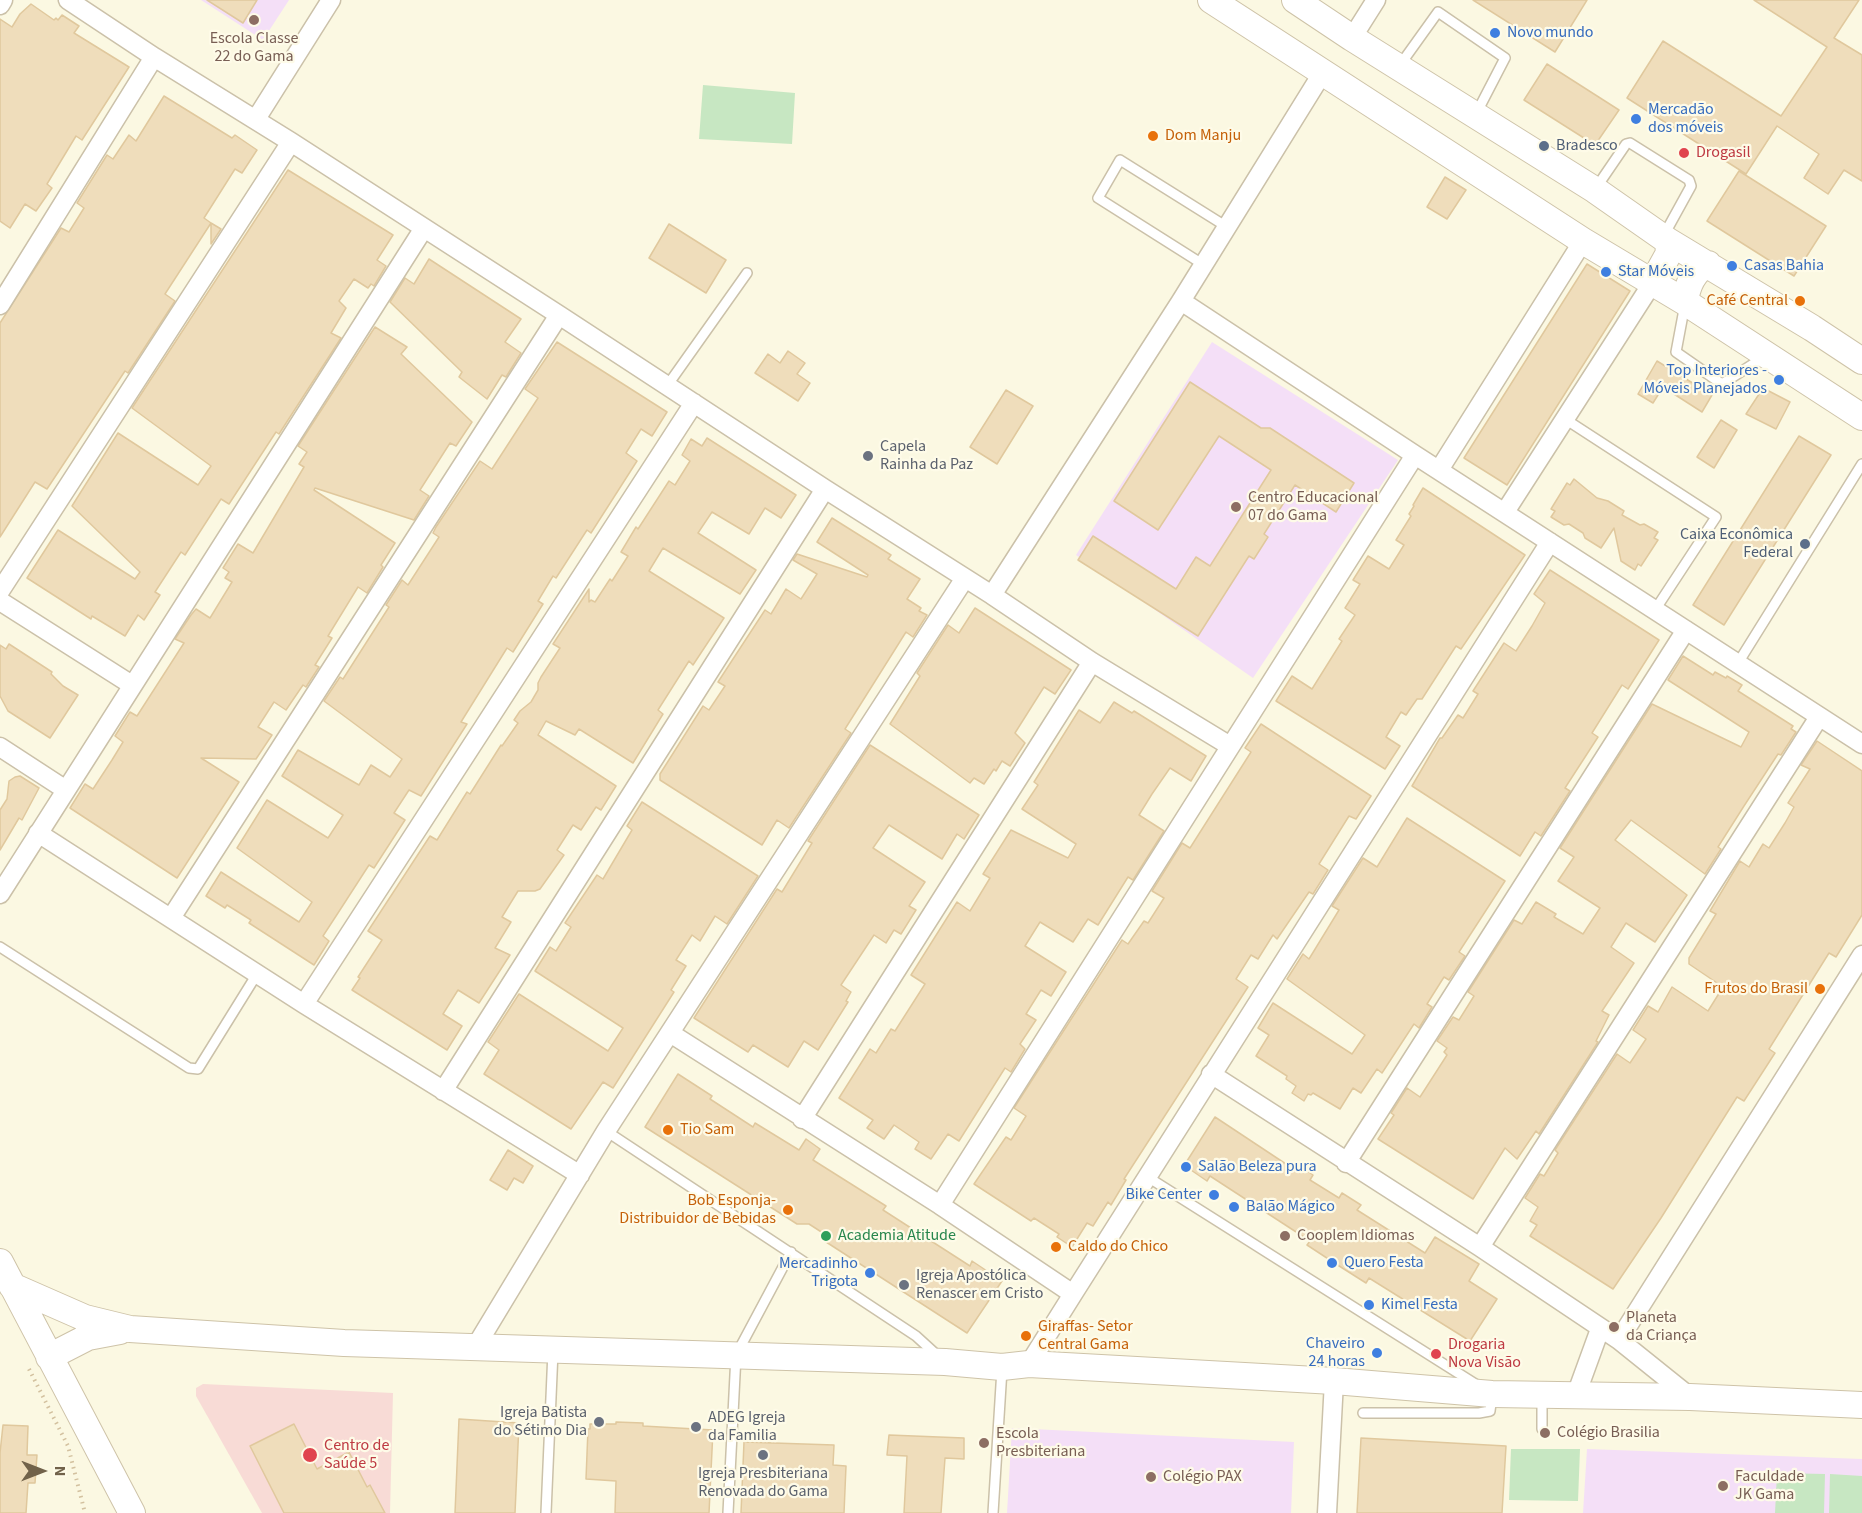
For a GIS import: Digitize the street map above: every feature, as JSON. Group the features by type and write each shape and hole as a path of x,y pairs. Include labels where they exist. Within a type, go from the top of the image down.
{"street":[{"path":"0,5 3,0"},
{"path":"68,0 559,315 1092,662 1230,746"},
{"path":"255,119 331,0"},
{"path":"1211,0 1583,241 1685,302 1862,417"},
{"path":"1296,0 1352,38 1476,114 1666,238 1862,361"},
{"path":"1352,38 1376,0"},
{"path":"0,305 154,57"},
{"path":"992,595 1181,301 1323,72"},
{"path":"0,591 291,142"},
{"path":"0,894 424,228"},
{"path":"1505,512 1653,282 1669,254 1666,238"},
{"path":"1439,470 1583,241"},
{"path":"1685,302 1692,278 1698,270 1708,264"},
{"path":"1181,301 1862,744"},
{"path":"171,918 559,315"},
{"path":"304,1005 693,403"},
{"path":"940,1205 1415,455"},
{"path":"443,1091 825,489"},
{"path":"1029,1364 1146,1176 1550,542"},
{"path":"476,1346 606,1131 965,578"},
{"path":"0,601 132,685"},
{"path":"1346,1163 1686,630"},
{"path":"802,1119 1092,662"},
{"path":"1480,1247 1819,717"},
{"path":"0,747 66,790"},
{"path":"38,833 304,1005 580,1175"},
{"path":"1619,1340 1862,955"},
{"path":"670,1033 940,1205 1073,1294"},
{"path":"1211,1074 1346,1163 1480,1247 1619,1340 1690,1397"},
{"path":"0,1262 12,1286 38,1360 132,1513"},
{"path":"12,1286 85,1318 129,1329 344,1343 945,1362 1002,1367 1029,1364 1334,1381 1491,1394 1690,1397 1862,1405"},
{"path":"38,1360 88,1337 129,1329"},
{"path":"1576,1395 1600,1329"},
{"path":"1327,1513 1334,1381"}],"lane":[{"path":"1399,67 1438,12 1505,58 1476,114"},
{"path":"1595,190 1626,144 1630,143 1689,180 1691,186 1666,238"},
{"path":"1203,265 1098,198 1120,160 1227,227"},
{"path":"667,386 747,273"},
{"path":"1685,302 1676,352 1722,384 1767,356"},
{"path":"1565,419 1716,517 1655,610"},
{"path":"1738,663 1862,464"},
{"path":"0,947 189,1068 194,1069 198,1069 257,974"},
{"path":"606,1131 915,1336 945,1362"},
{"path":"1146,1176 1491,1394 1490,1411 1363,1413"},
{"path":"728,1513 736,1355 791,1252"},
{"path":"546,1513 553,1349"},
{"path":"993,1513 1002,1367"},
{"path":"1542,1395 1542,1429"}],"path":[{"path":"38,1360 68,1446 85,1513"}],"shaded area":[{"name":"Escola Classe 22 do Gama","path":"201,0 289,0 263,40"},
{"name":"Centro Educacional 07 do Gama","path":"1212,342 1398,460 1253,678 1076,555"},
{"name":"Centro de Saúde 5","path":"203,1384 393,1393 390,1513 262,1513 196,1396 196,1388"},
{"name":"Colégio PAX","path":"1012,1428 1294,1442 1291,1513 1007,1513"},
{"name":"Faculdade JK Gama","path":"1587,1449 1862,1459 1862,1513 1583,1513"}],"green space":[{"path":"703,85 795,93 792,144 699,139"},
{"path":"1511,1449 1580,1449 1578,1501 1509,1500"},
{"path":"1777,1473 1825,1474 1824,1513 1775,1513"},
{"path":"1830,1474 1862,1476 1862,1513 1829,1513"}],"building":[{"path":"207,0 257,0 243,23"},
{"path":"1473,0 1587,0 1555,52"},
{"path":"1754,0 1859,0 1834,38 1862,55 1862,181 1844,170 1828,194 1804,178 1819,154 1777,126 1746,174 1627,98 1663,41 1781,116 1827,47"},
{"path":"31,4 54,20 56,18 58,20 62,15 79,26 74,33 129,67 82,140 76,136 47,184 52,188 36,211 25,204 10,228 0,221 0,19 12,27 20,14"},
{"path":"1547,64 1619,110 1595,145 1524,100"},
{"path":"164,96 232,138 235,135 257,150 242,173 235,169 204,218 211,223 165,294 175,301 128,373 125,371 47,489 35,482 0,537 0,323 61,228 69,232 84,208 77,203 107,155 113,159 129,135 136,141"},
{"path":"288,170 393,235 377,260 386,266 374,286 371,284 368,288 354,279 339,301 346,308 331,333 341,338 279,434 276,432 229,504 221,499 185,555 181,552 155,592 160,595 144,620 138,615 125,636 92,616 91,619 27,578 58,530 135,579 140,572 72,506 118,433 198,485 211,466 132,408"},
{"path":"1739,171 1826,226 1794,276 1707,221"},
{"path":"1445,177 1466,190 1447,219 1427,207"},
{"path":"211,223 221,229 211,244"},
{"path":"669,224 726,260 706,293 649,258"},
{"path":"429,259 521,319 505,342 521,353 506,377 502,375 487,399 459,377 462,372 390,302 405,278 414,284"},
{"path":"1587,264 1630,291 1507,485 1464,458"},
{"path":"375,327 407,347 401,354 472,422 456,446 450,443 420,490 429,496 414,520 315,488 314,490 395,543 367,593 358,587 328,636 332,638 315,665 319,667 306,687 303,685 286,710 274,702 258,727 272,735 256,759 201,758 239,782 177,878 70,808 85,784 93,789 112,760 123,742 115,736 130,712 137,716 184,643 175,639 191,615 196,609 210,618 232,582 225,578 229,572 223,568 238,544 253,553 304,467 299,464 307,452 298,446"},
{"path":"557,342 667,412 652,436 641,429 626,453 637,461 591,533 587,530 556,578 553,576 538,601 543,604 513,652 507,648 461,722 467,724 421,796 409,790 394,813 405,820 374,868 369,865 323,936 329,941 314,965 249,923 251,920 227,905 225,908 206,896 221,872 299,922 312,902 237,848 267,800 328,838 343,815 282,776 298,750 359,785 371,765 390,777 402,759 324,701 340,677 343,679 389,607 386,605 402,580 408,585 439,537 433,533 436,527 480,461 492,469 538,398 525,389"},
{"path":"788,351 805,363 797,374 810,383 798,401 755,373 768,354 780,363"},
{"path":"1657,361 1712,395 1702,412 1663,387 1653,403 1638,394"},
{"path":"1190,382 1261,428 1270,428 1354,483 1336,512 1295,485 1264,534 1268,537 1254,559 1249,556 1198,636 1078,560 1093,536 1176,589 1196,557 1210,566 1271,470 1219,436 1158,530 1114,501"},
{"path":"1763,388 1790,402 1776,429 1746,414"},
{"path":"1006,390 1033,406 997,464 970,447"},
{"path":"1721,420 1737,430 1714,468 1697,457"},
{"path":"1799,436 1831,455 1724,625 1693,605"},
{"path":"707,438 796,495 781,518 765,508 749,534 712,512 698,533 756,570 740,594 663,548 649,571 724,618 693,665 689,661 658,710 663,714 633,763 579,729 575,735 546,721 538,735 616,786 601,810 596,807 581,830 573,825 557,850 564,855 540,889 518,891 502,917 511,922 495,948 510,955 479,1003 458,990 443,1014 462,1026 447,1050 352,990 382,940 368,931 430,836 437,840 467,792 470,794 518,723 514,720 520,711 531,702 538,690 541,677 560,648 553,644 589,589 589,602 591,600 595,602 610,579 612,581 628,556 621,552 636,527 638,529 669,481 675,485 690,461 682,455 691,439 702,446"},
{"path":"1574,479 1597,498 1608,501 1624,511 1622,515 1658,532 1654,538 1658,540 1641,566 1638,564 1635,570 1621,561 1614,528 1601,548 1569,524 1564,525 1551,517 1555,511 1551,509 1567,483 1570,485"},
{"path":"1423,488 1525,555 1461,649 1456,646 1422,699 1417,699 1406,715 1401,712 1386,737 1400,746 1385,769 1276,701 1292,676 1312,689 1342,641 1339,639 1355,615 1345,608 1360,584 1353,580 1368,556 1389,569 1404,545 1396,540 1411,516 1409,514"},
{"path":"832,518 891,555 888,559 920,579 907,599 921,608 919,611 927,615 913,637 906,632 845,729 851,733 789,828 777,820 762,845 660,780 660,774 703,706 709,710 725,686 718,682 765,610 771,614 786,589 801,599 817,574 793,560 797,554 867,577 868,575 817,542"},
{"path":"1550,570 1659,640 1628,689 1622,685 1592,733 1598,737 1565,788 1570,791 1541,836 1535,832 1520,856 1412,786 1440,738 1458,715 1463,718 1478,694 1473,691 1504,643 1516,651 1532,626 1545,603 1534,594"},
{"path":"975,608 1071,670 1055,694 1044,687 1015,733 1025,743 1010,766 1002,761 984,784 974,778 970,783 890,724 920,676 917,673 948,625 959,633"},
{"path":"9,644 52,672 51,674 63,686 78,695 50,738 8,711 0,696 0,645 6,649"},
{"path":"1683,656 1713,675 1715,672 1726,678 1727,676 1742,685 1738,691 1793,726 1791,729 1796,732 1781,755 1778,754 1744,806 1718,847 1721,849 1705,874 1631,820 1615,840 1687,895 1655,942 1626,923 1611,947 1634,963 1602,1011 1609,1015 1596,1041 1598,1042 1539,1134 1536,1131 1517,1159 1505,1148 1473,1199 1378,1139 1394,1115 1391,1113 1407,1088 1420,1097 1447,1055 1444,1052 1447,1048 1437,1041 1453,1017 1459,1020 1474,996 1468,992 1514,920 1522,924 1536,902 1556,914 1554,917 1583,934 1600,908 1558,881 1574,857 1560,848 1652,704 1741,747 1749,732 1668,680"},
{"path":"1114,702 1132,713 1134,711 1206,756 1191,781 1170,768 1152,794 1139,815 1164,831 1133,880 1128,877 1098,925 1088,919 1073,942 1040,922 1025,946 1066,972 1051,996 1041,990 1026,1014 1036,1020 1020,1044 1025,1049 1011,1072 1005,1068 959,1141 948,1134 931,1159 915,1149 919,1142 894,1125 884,1139 867,1128 873,1120 839,1098 870,1049 876,1053 891,1029 895,1031 925,984 911,975 957,902 970,911 990,878 983,874 1011,830 1068,858 1076,844 1022,809 1038,785 1034,782 1079,710 1100,723"},
{"path":"1261,724 1371,796 1356,819 1349,816 1319,864 1328,870 1313,894 1309,892 1277,939 1273,935 1258,959 1251,955 1236,979 1248,987 1124,1179 1126,1180 1111,1205 1108,1202 1093,1226 1087,1223 1072,1247 1057,1237 1059,1234 1034,1218 1031,1221 974,1184 1006,1137 1011,1140 1026,1116 1014,1108 1122,940 1128,944 1144,921 1148,923 1164,898 1152,891 1182,843 1190,848 1251,752 1245,748"},
{"path":"1817,741 1862,771 1862,915 1836,957 1829,953 1769,1049 1775,1053 1744,1101 1737,1097 1661,1218 1613,1289 1530,1236 1537,1225 1530,1221 1538,1207 1525,1198 1540,1174 1544,1176 1558,1153 1555,1150 1617,1054 1630,1063 1646,1039 1633,1030 1648,1006 1658,1012 1672,987 1708,1011 1723,987 1689,964 1689,958 1716,914 1710,911 1740,861 1749,867 1763,844 1769,848 1785,823 1794,807 1788,803 1810,769 1801,765"},
{"path":"870,745 979,815 964,839 957,834 942,859 889,825 873,848 925,882 909,906 916,910 901,934 894,930 886,943 874,935 841,985 851,992 846,1001 848,1002 818,1050 804,1041 788,1067 753,1045 748,1052 694,1018 777,889 782,892 812,843 808,841"},
{"path":"20,776 39,788 22,820 19,818 0,850 0,810 7,799 9,781"},
{"path":"642,802 758,876 727,924 715,916 700,941 692,935 676,960 686,966 671,990 674,992 613,1088 603,1082 571,1129 484,1074 499,1050 488,1042 519,994 608,1051 623,1028 535,971 550,947 556,951 571,927 565,923 597,875 603,879 632,830 627,826"},
{"path":"1407,818 1505,881 1459,952 1465,956 1449,980 1444,977 1427,1004 1432,1007 1419,1028 1414,1024 1382,1073 1377,1069 1361,1093 1353,1088 1340,1109 1313,1093 1308,1094 1304,1101 1292,1093 1296,1086 1286,1079 1287,1076 1256,1056 1269,1035 1258,1028 1273,1003 1352,1054 1365,1035 1287,979 1303,954 1309,959 1339,910 1332,906 1363,858 1377,867"},
{"path":"678,1074 712,1096 710,1099 753,1127 755,1123 799,1150 806,1139 820,1149 813,1160 886,1206 883,1210 970,1266 972,1261 1002,1281 967,1333 823,1240 826,1235 809,1224 797,1224 645,1127"},
{"path":"1215,1117 1295,1170 1299,1165 1313,1175 1310,1180 1339,1198 1342,1193 1361,1205 1357,1210 1425,1253 1435,1237 1479,1264 1469,1281 1497,1299 1470,1341 1369,1278 1366,1283 1307,1245 1310,1241 1210,1176 1207,1181 1188,1168 1190,1164 1187,1161"},
{"path":"508,1150 533,1166 523,1183 514,1178 507,1190 490,1180"},
{"path":"459,1419 519,1423 515,1513 455,1513"},
{"path":"616,1422 713,1430 709,1513 615,1513 616,1481 586,1479 590,1424 616,1424"},
{"path":"294,1424 317,1469 349,1452 367,1487 370,1485 385,1513 284,1513 250,1446"},
{"path":"3,1425 28,1426 27,1455 37,1455 35,1483 28,1483 26,1513 0,1513 0,1453"},
{"path":"889,1435 964,1438 964,1459 945,1458 941,1513 904,1513 907,1456 887,1455"},
{"path":"1361,1438 1506,1446 1502,1513 1357,1513"},
{"path":"744,1442 834,1445 833,1465 846,1466 844,1513 741,1513"}],"place":[{"name":"Escola Classe 22 do Gama","path":"254,20"},
{"name":"Novo mundo","path":"1495,33"},
{"name":"Mercadão dos móveis","path":"1636,119"},
{"name":"Dom Manju","path":"1153,136"},
{"name":"Bradesco","path":"1544,146"},
{"name":"Drogasil","path":"1684,153"},
{"name":"Casas Bahia","path":"1732,266"},
{"name":"Star Móveis","path":"1606,272"},
{"name":"Café Central","path":"1800,301"},
{"name":"Top Interiores - Móveis Planejados","path":"1779,380"},
{"name":"Capela Rainha da Paz","path":"868,456"},
{"name":"Centro Educacional 07 do Gama","path":"1236,507"},
{"name":"Caixa Econômica Federal","path":"1805,544"},
{"name":"Frutos do Brasil","path":"1820,989"},
{"name":"Tio Sam","path":"668,1130"},
{"name":"Salão Beleza pura","path":"1186,1167"},
{"name":"Bike Center","path":"1214,1195"},
{"name":"Balão Mágico","path":"1234,1207"},
{"name":"Bob Esponja- Distribuidor de Bebidas","path":"788,1210"},
{"name":"Academia Atitude","path":"826,1236"},
{"name":"Cooplem Idiomas","path":"1285,1236"},
{"name":"Caldo do Chico","path":"1056,1247"},
{"name":"Quero Festa","path":"1332,1263"},
{"name":"Mercadinho Trigota","path":"870,1273"},
{"name":"Igreja Apostólica Renascer em Cristo","path":"904,1285"},
{"name":"Kimel Festa","path":"1369,1305"},
{"name":"Planeta da Criança","path":"1614,1327"},
{"name":"Giraffas- Setor Central Gama","path":"1026,1336"},
{"name":"Chaveiro 24 horas","path":"1377,1353"},
{"name":"Drogaria Nova Visão","path":"1436,1354"},
{"name":"Igreja Batista do Sétimo Dia","path":"599,1422"},
{"name":"ADEG Igreja da Familia","path":"696,1427"},
{"name":"Colégio Brasilia","path":"1545,1433"},
{"name":"Escola Presbiteriana","path":"984,1443"},
{"name":"Centro de Saúde 5","path":"310,1455"},
{"name":"Igreja Presbiteriana Renovada do Gama","path":"763,1455"},
{"name":"Colégio PAX","path":"1151,1477"},
{"name":"Faculdade JK Gama","path":"1723,1486"}]}
